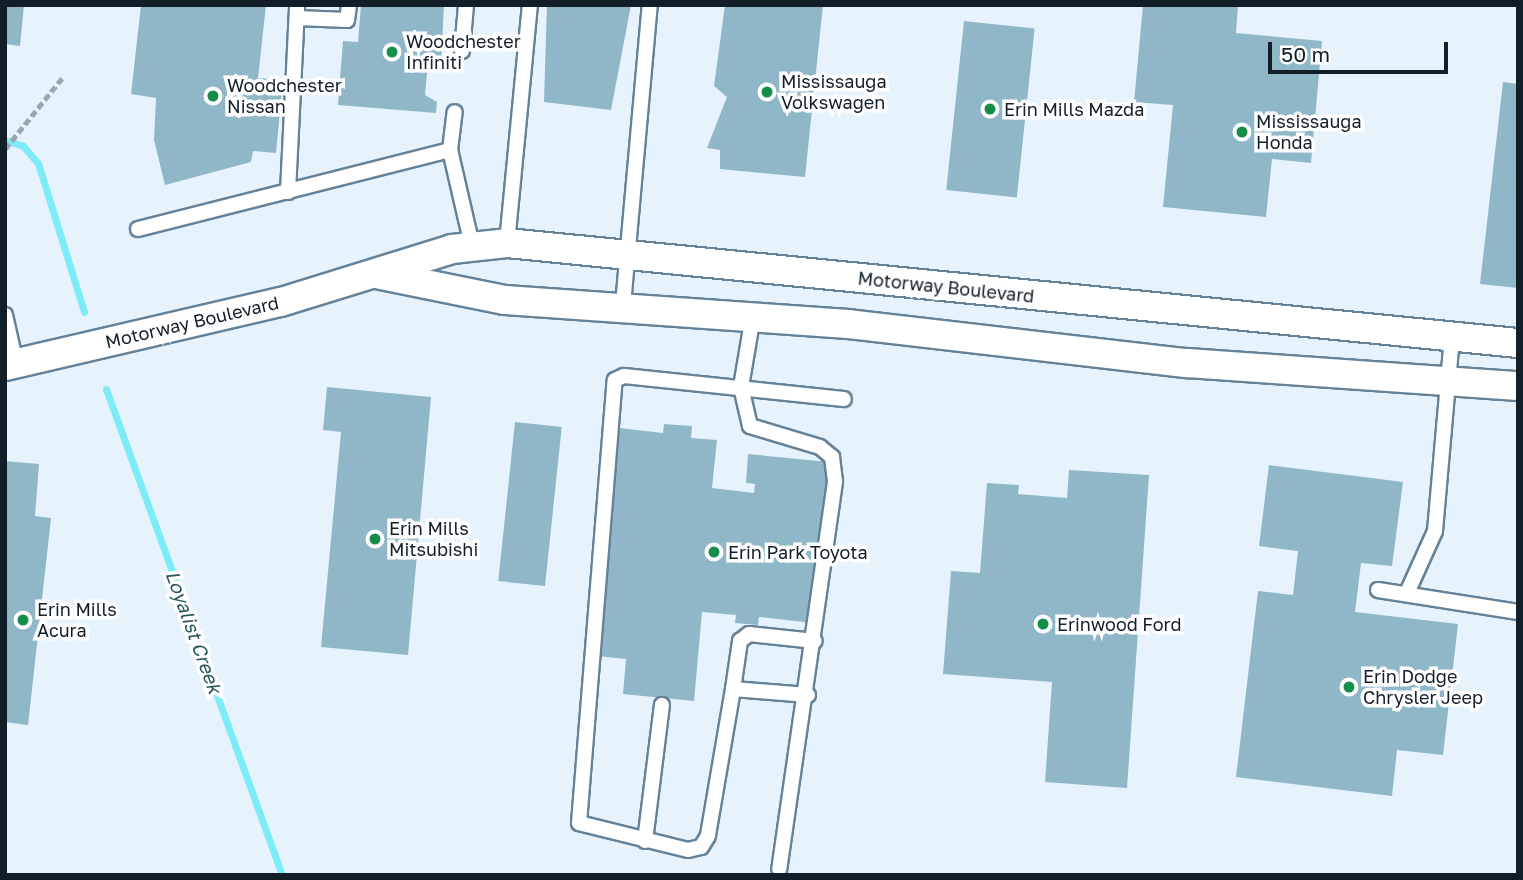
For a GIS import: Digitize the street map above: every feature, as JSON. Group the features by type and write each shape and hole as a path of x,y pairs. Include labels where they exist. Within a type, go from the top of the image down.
{"street":[{"name":"Motorway Boulevard","path":"11,365 378,274 472,245 507,243 1518,343"},
{"name":"Motorway Boulevard","path":"378,274 505,300 623,305 753,316 1186,363 1449,377 1518,386"}],"lane":[{"path":"288,192 297,11 347,20 349,5"},
{"path":"462,51 466,5"},
{"path":"507,243 530,5"},
{"path":"623,305 624,256 650,5"},
{"path":"454,112 450,150 472,245"},
{"path":"138,229 450,150"},
{"path":"5,315 11,365"},
{"path":"753,316 741,387 750,426 820,447 832,457 816,641 779,869"},
{"path":"1407,593 1435,531 1452,336"},
{"path":"816,641 749,634 740,642 708,836 701,847 688,850 596,831 579,822 611,388 624,376 844,399"},
{"path":"1378,590 1518,612"},
{"path":"733,689 808,695"},
{"path":"645,841 662,705"}],"path":[{"path":"5,149 40,112 62,78"}],"building":[{"path":"5,5 24,5 20,46 5,44"},
{"name":"Woodchester Nissan","path":"141,5 266,5 258,78 283,80 276,153 253,151 251,162 165,185 154,140 156,98 131,94"},
{"name":"Woodchester Infiniti","path":"361,5 444,5 441,63 428,62 425,95 437,102 436,113 338,105 343,41 358,42"},
{"path":"547,5 631,5 611,110 544,102"},
{"name":"Mississauga Volkswagen","path":"725,5 823,5 805,177 720,169 720,150 707,148 727,97 714,86"},
{"name":"Mississauga Honda","path":"1143,5 1238,5 1236,33 1322,41 1311,163 1272,159 1266,217 1163,207 1173,105 1134,102"},
{"name":"Erin Mills Mazda","path":"964,21 1035,28 1017,197 946,190"},
{"path":"1503,82 1518,84 1518,288 1480,284"},
{"name":"Erin Mills Mitsubishi","path":"327,387 431,397 408,655 321,647 341,432 323,430"},
{"path":"515,422 562,427 545,586 498,581"},
{"name":"Erin Park Toyota","path":"664,424 692,426 691,438 717,440 712,488 754,493 755,484 746,483 748,454 829,462 813,623 759,617 758,625 735,623 736,615 702,612 694,701 623,694 626,659 597,656 619,428 663,433"},
{"name":"Erin Mills Acura","path":"5,461 39,464 35,516 51,518 28,725 5,722"},
{"name":"Erin Dodge Chrysler Jeep","path":"1269,465 1403,482 1392,566 1361,563 1355,612 1458,624 1443,755 1397,750 1392,796 1236,777 1258,591 1293,595 1298,551 1259,546"},
{"name":"Erinwood Ford","path":"1069,470 1149,475 1127,788 1045,782 1052,682 943,674 951,571 980,573 987,483 1019,485 1018,494 1067,498"}],"waterway":[{"name":"Loyalist Creek","path":"5,140 23,146 38,163 84,312"},
{"name":"Loyalist Creek","path":"106,389 282,875"}],"place":[{"name":"Woodchester Infiniti","path":"392,52"},
{"name":"Mississauga Volkswagen","path":"767,92"},
{"name":"Woodchester Nissan","path":"213,96"},
{"name":"Erin Mills Mazda","path":"990,109"},
{"name":"Mississauga Honda","path":"1242,132"},
{"name":"Erin Mills Mitsubishi","path":"375,539"},
{"name":"Erin Park Toyota","path":"714,552"},
{"name":"Erin Mills Acura","path":"23,620"},
{"name":"Erinwood Ford","path":"1043,624"},
{"name":"Erin Dodge Chrysler Jeep","path":"1349,687"}]}
